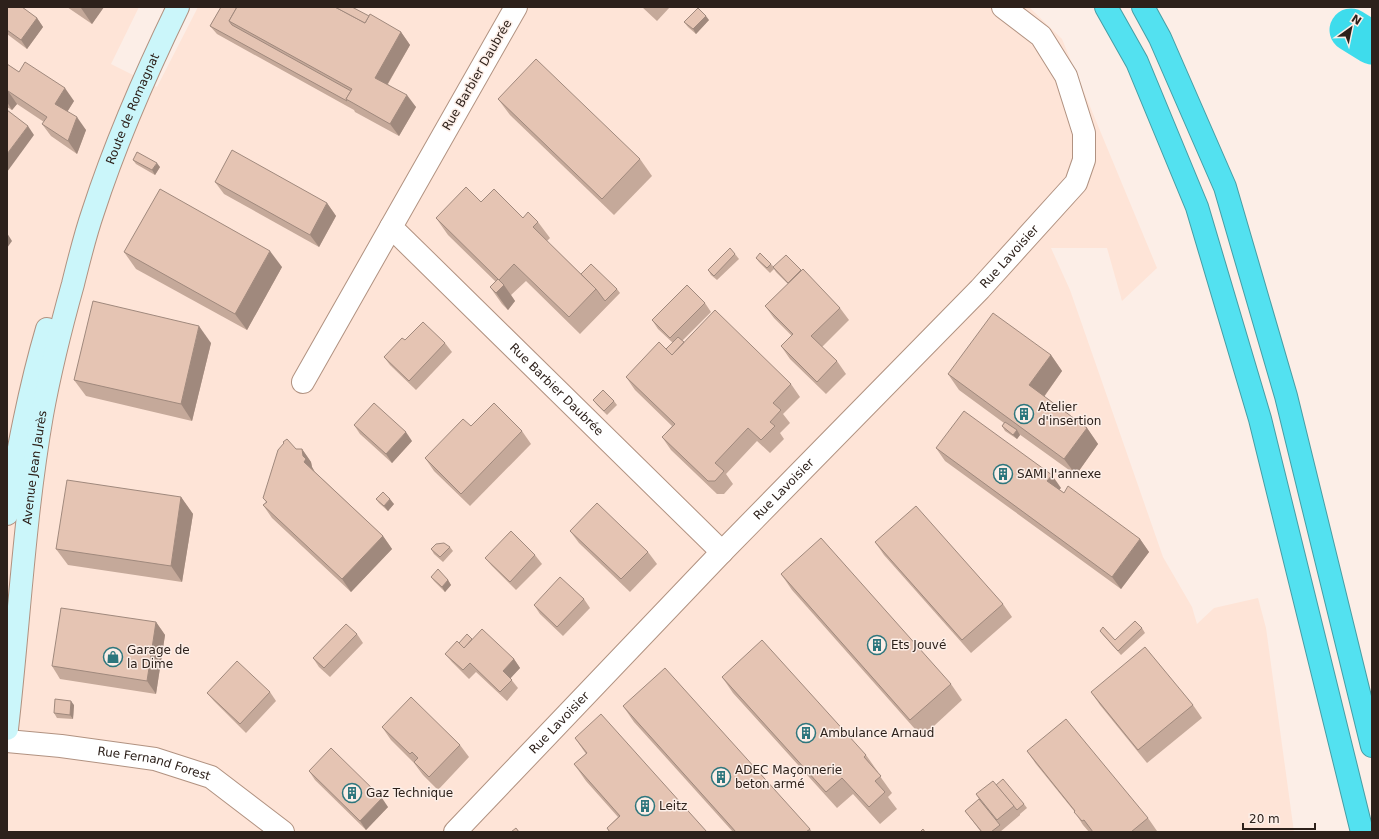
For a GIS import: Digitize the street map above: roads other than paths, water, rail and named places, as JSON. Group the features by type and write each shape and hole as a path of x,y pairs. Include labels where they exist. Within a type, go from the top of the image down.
{"highway":[{"path":"1106,7 1137,62 1197,208 1260,418 1362,832"},
{"path":"1144,7 1160,38 1225,186 1286,396 1372,746"}],"main road":[{"name":"Route de Romagnat","path":"87,210 103,149 144,48 164,7"},
{"name":"Route de Romagnat","path":"87,210 113,155 152,59 178,7"},
{"name":"Avenue Jean Jaurès","path":"7,514 25,415 35,370 87,210"},
{"name":"Avenue Jean Jaurès","path":"7,729 13,682 24,548 42,415 87,210"}],"street":[{"name":"Rue Barbier Daubrée","path":"304,382 516,7"},
{"name":"Rue Lavoisier","path":"455,832 722,552 980,289 1076,183 1084,160 1084,133 1066,76 1041,36 1003,7"},
{"name":"Rue Barbier Daubrée","path":"391,227 722,552"},
{"name":"Rue Fernand Forest","path":"7,741 60,746 155,759 211,777 283,832"}],"waterway":[{"path":"1351,30 1372,43"}],"place":[{"name":"Atelier d'insertion","path":"1024,414"},
{"name":"SAMI l'annexe","path":"1003,474"},
{"name":"Ets Jouvé","path":"877,645"},
{"name":"Garage de la Dime","path":"113,657"},
{"name":"Ambulance Arnaud","path":"806,733"},
{"name":"ADEC Maçonnerie beton armé","path":"721,777"},
{"name":"Gaz Technique","path":"352,793"},
{"name":"Leitz","path":"645,806"}]}
